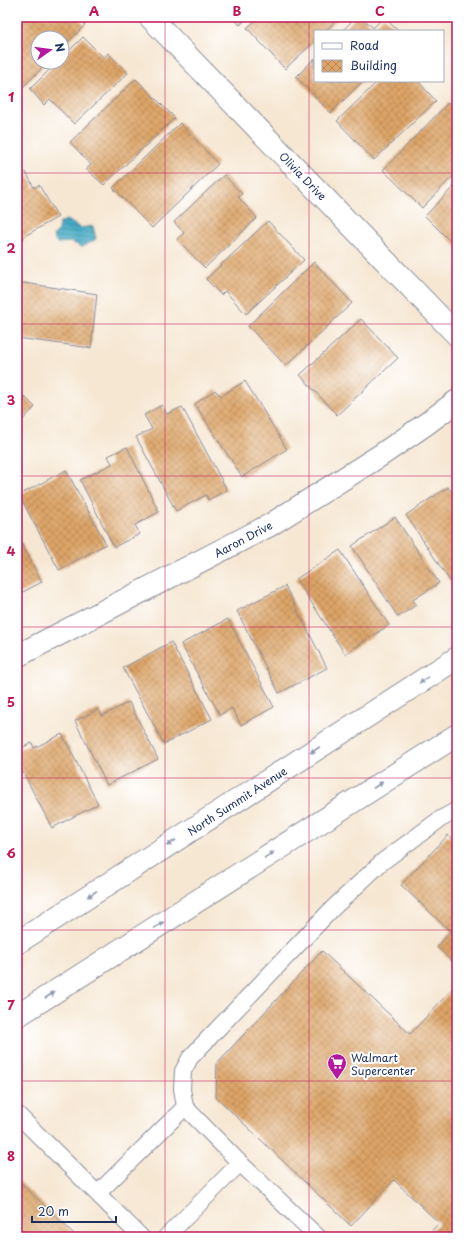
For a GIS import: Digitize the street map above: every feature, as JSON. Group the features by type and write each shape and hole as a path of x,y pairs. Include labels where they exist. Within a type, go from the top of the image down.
{"main road":[{"name":"Olivia Drive","path":"150,17 457,335"},
{"name":"Aaron Drive","path":"17,656 270,525 381,454 457,401"},
{"name":"North Summit Avenue","path":"17,943 457,658"},
{"path":"17,1016 457,735"}],"lane":[{"path":"318,1237 185,1108 182,1088 183,1071 190,1058 332,909 382,862 439,820 457,810"},
{"path":"98,1193 185,1108"},
{"path":"17,1114 141,1237"},
{"path":"166,1237 240,1163"}],"water":[{"path":"66,220 81,228 93,226 96,239 82,247 71,242 57,243 53,236 57,232 60,223"}],"building":[{"path":"17,17 77,17 85,25 70,40 70,30 30,30 30,70 40,70 20,90 17,87"},
{"path":"232,17 248,17 240,25"},
{"path":"259,17 340,17 326,30 314,30 314,42 285,69 247,28"},
{"path":"356,17 362,17 373,28 384,17 397,30 343,30"},
{"path":"83,37 104,58 108,53 128,73 74,124 50,99 44,105 30,89 49,70 70,70 70,50"},
{"path":"314,59 314,82 362,82 331,113 296,77"},
{"path":"136,79 175,118 104,185 86,169 91,165 70,142"},
{"path":"377,82 419,82 436,101 374,160 337,121"},
{"path":"448,103 457,112 457,172 422,208 383,170"},
{"path":"180,123 218,164 152,228 113,188"},
{"path":"26,172 34,188 39,185 58,217 23,237 24,239 17,244 17,177"},
{"path":"224,175 242,194 238,197 257,218 205,268 177,239 184,233 174,222"},
{"path":"457,183 457,248 425,216"},
{"path":"268,221 304,260 246,314 225,291 221,295 206,279"},
{"path":"314,262 352,303 286,366 248,326"},
{"path":"17,282 97,294 91,348 17,338"},
{"path":"361,319 398,358 337,415 300,375"},
{"path":"245,381 287,449 242,477 195,404 215,390 221,396"},
{"path":"17,389 35,407 17,426"},
{"path":"162,405 167,414 182,407 227,490 208,500 206,495 176,511 136,437 152,429 144,415"},
{"path":"127,447 159,512 135,525 140,534 114,547 80,480 112,464 108,456"},
{"path":"66,470 106,544 59,570 19,495"},
{"path":"448,487 457,500 457,577 450,581 406,515"},
{"path":"395,517 439,583 413,600 416,605 398,617 352,546"},
{"path":"17,535 42,582 17,595"},
{"path":"340,550 389,625 345,654 296,579"},
{"path":"285,586 327,668 279,693 237,611"},
{"path":"228,619 274,707 241,725 232,708 220,715 181,644"},
{"path":"171,642 212,719 164,744 123,668"},
{"path":"129,702 158,759 107,785 75,721 99,709 102,716"},
{"path":"62,734 98,804 52,828 17,761 17,750 32,743 34,748"},
{"path":"448,835 457,843 457,966 437,947 451,932 401,885"},
{"name":"Walmart Supercenter","path":"322,951 410,1034 457,984 457,1237 426,1237 439,1223 394,1180 351,1226 216,1097 217,1063"},
{"path":"17,1179 77,1237 17,1237"}],"place":[{"name":"Walmart Supercenter","path":"337,1080"}]}
